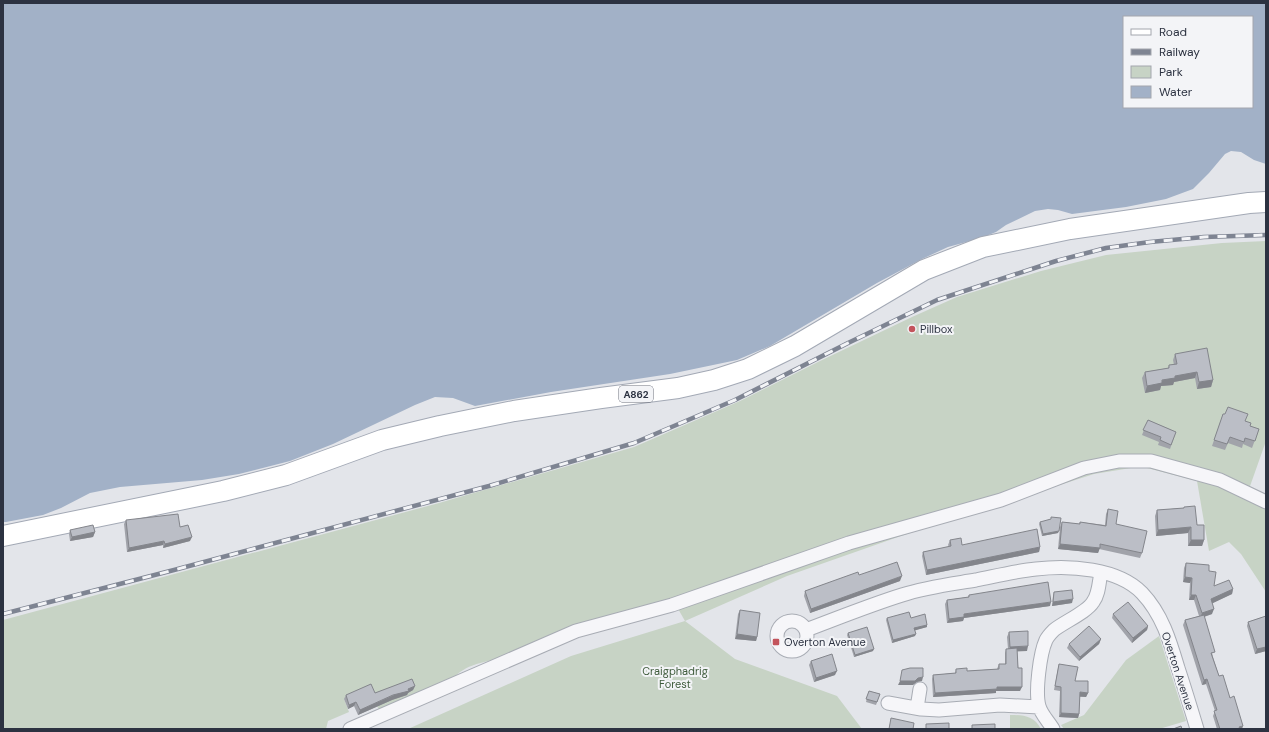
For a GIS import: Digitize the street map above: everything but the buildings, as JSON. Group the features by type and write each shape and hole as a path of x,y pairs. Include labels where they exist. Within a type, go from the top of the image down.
{"main road":[{"name":"A862","path":"3,536 230,490 286,476 382,440 440,426 522,410 678,388 714,380 748,369 795,346 924,270 982,247 1070,229 1249,202 1266,202"}],"street":[{"path":"350,729 576,631 672,605 849,543 1001,500 1084,468 1119,461 1150,461 1220,480 1266,502"},
{"name":"Overton Avenue","path":"806,630 902,594 925,588 1036,569 1071,568 1101,572 1129,582 1141,592 1152,605 1162,622 1171,644 1197,729"},
{"path":"1053,729 1039,707 1037,694 1044,646 1047,638 1053,631 1087,608 1093,602 1097,593 1101,572"},
{"path":"917,708 920,689"},
{"path":"888,703 939,710 1000,705 1039,707"}],"green space":[{"path":"1266,241 1266,441 1249,489 1266,497 1266,592 1241,554 1229,542 1209,551 1197,481 1147,468 1137,467 1094,474 898,537 787,576 685,621 673,600 579,624 558,631 509,654 471,666 454,677 380,712 369,688 344,699 349,712 328,721 326,729 3,729 3,620 439,503 634,447 740,401 820,361 957,297 1041,271 1106,255 1222,243"},
{"name":"Craigphadrig Forest","path":"685,621 735,659 837,696 862,729 408,729 571,656"},
{"path":"1159,636 1186,721 1159,729 1064,729 1061,725 1084,715 1126,660"},
{"path":"1010,715 1028,717 1035,721 1041,729 1010,729"}],"water":[{"path":"3,3 1266,3 1266,164 1254,160 1241,152 1231,151 1225,154 1193,189 1166,199 1126,207 1072,214 1048,209 1035,211 1006,225 996,232 981,238 948,247 922,259 877,283 770,346 737,360 670,374 551,392 475,406 453,398 435,397 333,444 290,461 239,474 202,480 120,487 90,493 61,508 43,515 3,522"}],"railway":[{"path":"3,614 489,486 634,443 735,400 937,300 1056,261 1106,248 1150,242 1204,237 1266,235"}],"place":[{"name":"Pillbox","path":"912,329"},
{"name":"Overton Avenue","path":"776,642"}]}
